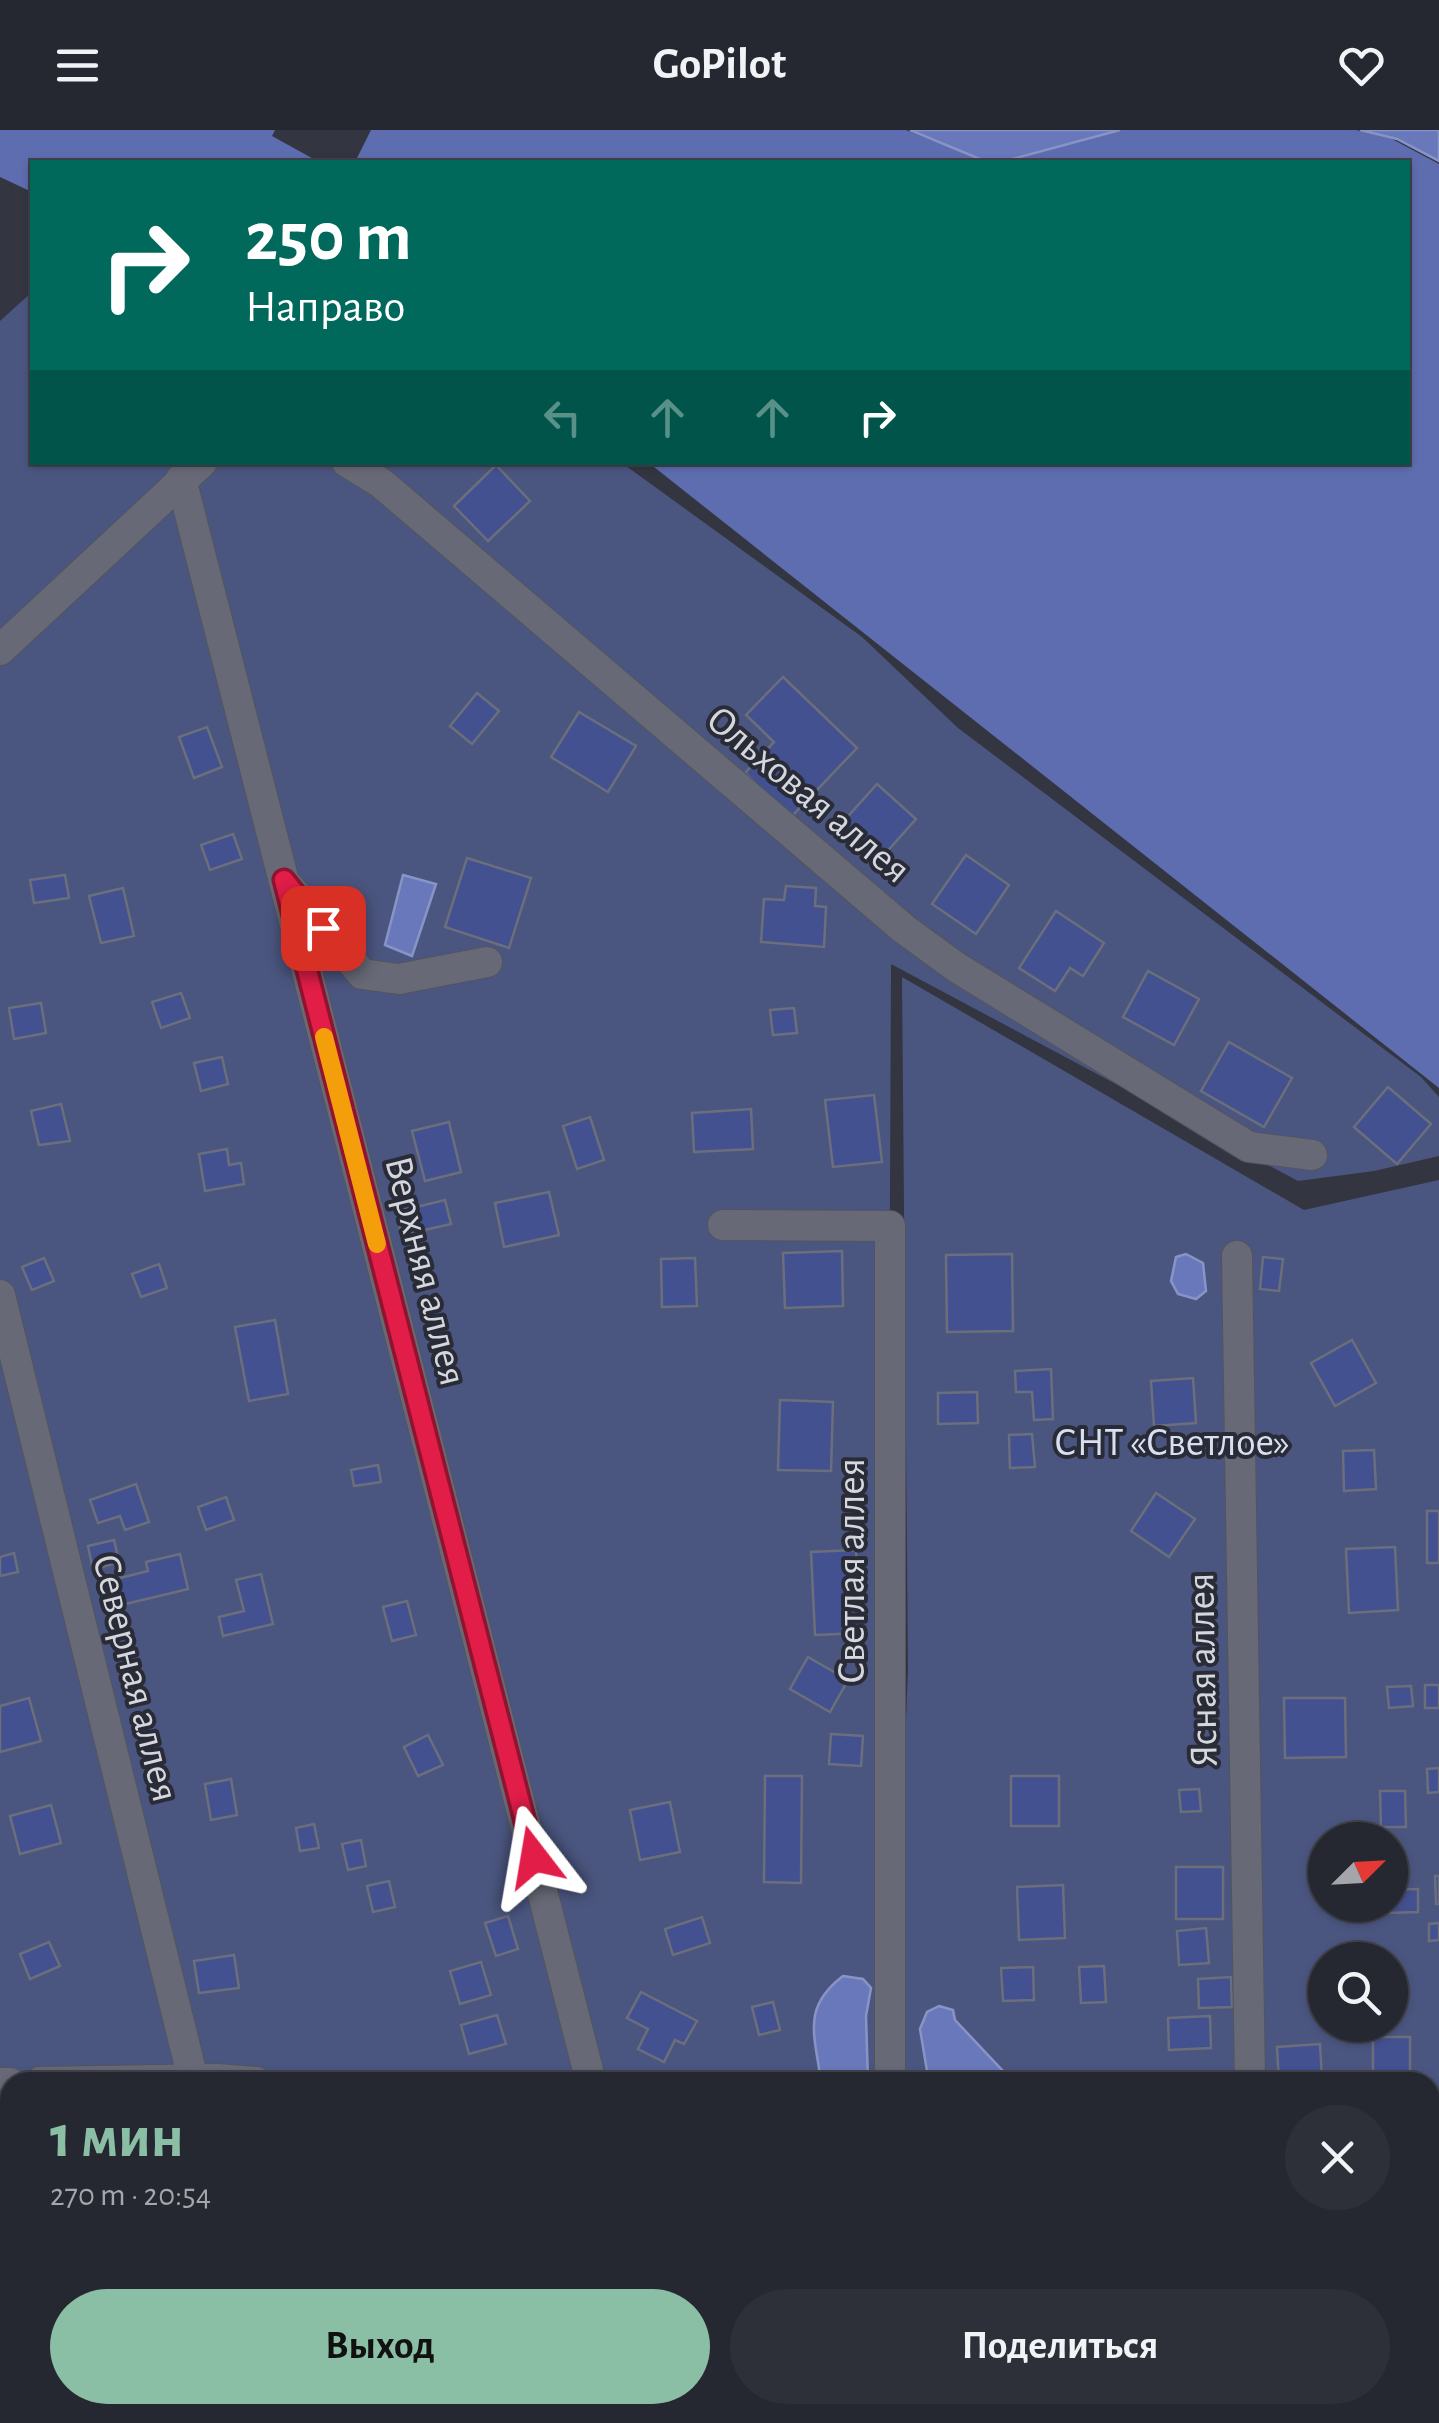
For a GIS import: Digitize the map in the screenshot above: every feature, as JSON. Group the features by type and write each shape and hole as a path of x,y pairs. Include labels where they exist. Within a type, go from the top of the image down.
{"street":[{"name":"Ольховая аллея","path":"352,465 381,483 904,929 956,967 1249,1147 1312,1155"},
{"path":"0,650 191,471"},
{"name":"Верхняя аллея","path":"191,471 284,880 589,2072"},
{"path":"284,880 362,974 399,979 487,962"},
{"name":"Светлая аллея","path":"723,1225 890,1226 890,2072"},
{"name":"Ясная аллея","path":"1238,1256 1250,2072"},
{"name":"Северная аллея","path":"1,1306 190,2072"}],"green space":[{"path":"30,294 30,465 625,465 862,637 958,728 1421,1077 1439,1097 1439,1156 1374,1171 1298,1181 891,964 886,2072 0,2072 0,321"},
{"name":"СНТ «Светлое»","path":"902,977 1304,1210 1439,1180 1439,2072 892,2072 908,1669"}],"shaded area":[{"path":"0,130 275,130 272,136 315,160 30,160 30,191 0,177"},
{"path":"371,130 906,130 982,160 356,160"},
{"path":"910,130 1120,130 1008,160 982,160"},
{"path":"1106,130 1356,130 1392,139 1439,164 1439,1088 652,465 1410,465 1410,160 982,160"},
{"path":"1360,130 1439,130 1439,161 1397,139"},
{"path":"403,875 436,884 412,956 385,945"},
{"path":"1186,1254 1203,1263 1206,1291 1196,1299 1178,1294 1171,1281 1176,1257"},
{"path":"843,1976 863,1979 871,1988 866,2016 868,2072 819,2072 814,2023 821,1999"},
{"path":"939,2006 953,2010 955,2020 1001,2072 927,2071 920,2029 927,2012"}],"building":[{"path":"496,465 530,501 488,541 454,506"},
{"path":"783,677 857,748 791,817 745,773 774,742 746,715"},
{"path":"477,693 499,711 472,744 450,726"},
{"path":"579,712 636,746 608,792 551,757"},
{"path":"207,727 222,767 194,778 179,737"},
{"path":"877,784 916,819 874,866 835,831"},
{"path":"233,834 242,859 210,870 201,845"},
{"path":"966,855 1009,885 976,934 932,904"},
{"path":"467,858 531,878 509,948 445,927"},
{"path":"65,875 69,898 34,903 30,880"},
{"path":"786,886 816,888 815,906 826,907 824,947 761,942 764,899 784,900"},
{"path":"123,888 134,936 101,943 89,896"},
{"path":"1056,911 1104,943 1083,976 1070,968 1055,991 1019,968"},
{"path":"1148,971 1199,999 1174,1045 1123,1017"},
{"path":"181,993 190,1018 161,1028 152,1002"},
{"path":"41,1003 46,1033 14,1039 9,1008"},
{"path":"794,1008 797,1033 773,1035 770,1010"},
{"path":"1229,1042 1292,1078 1264,1127 1201,1091"},
{"path":"222,1057 228,1084 201,1091 194,1063"},
{"path":"1388,1087 1431,1124 1397,1164 1354,1127"},
{"path":"874,1095 882,1162 833,1167 825,1100"},
{"path":"61,1104 70,1141 39,1145 31,1111"},
{"path":"751,1109 753,1149 694,1152 692,1113"},
{"path":"590,1117 604,1160 577,1169 563,1126"},
{"path":"449,1122 461,1172 425,1181 412,1131"},
{"path":"227,1149 229,1165 241,1163 244,1184 205,1191 199,1154"},
{"path":"549,1192 559,1235 504,1247 495,1203"},
{"path":"445,1200 451,1224 402,1235 396,1212"},
{"path":"842,1251 843,1306 785,1308 783,1253"},
{"path":"1012,1254 1013,1331 947,1332 946,1255"},
{"path":"1263,1257 1283,1259 1279,1291 1260,1289"},
{"path":"44,1258 54,1281 32,1290 22,1267"},
{"path":"695,1258 697,1306 662,1307 661,1259"},
{"path":"159,1264 167,1288 141,1297 132,1274"},
{"path":"275,1320 288,1394 249,1401 235,1327"},
{"path":"1352,1340 1376,1383 1335,1406 1311,1363"},
{"path":"1051,1369 1053,1419 1034,1420 1032,1392 1016,1392 1015,1371"},
{"path":"1193,1378 1196,1423 1154,1426 1151,1381"},
{"path":"977,1392 978,1423 938,1424 938,1393"},
{"path":"780,1400 833,1402 831,1471 778,1470"},
{"path":"1032,1434 1035,1467 1010,1468 1009,1435"},
{"path":"1374,1450 1376,1489 1344,1491 1343,1451"},
{"path":"378,1465 381,1482 354,1486 351,1470"},
{"path":"136,1484 149,1522 125,1530 120,1516 98,1523 90,1500"},
{"path":"1156,1493 1195,1519 1169,1557 1131,1531"},
{"path":"226,1497 234,1520 206,1530 198,1507"},
{"path":"1427,1511 1439,1511 1439,1563 1427,1563"},
{"path":"114,1540 119,1562 93,1570 88,1546"},
{"path":"1395,1547 1398,1610 1349,1613 1346,1549"},
{"path":"856,1550 860,1633 815,1635 811,1552"},
{"path":"14,1553 18,1572 0,1576 0,1557"},
{"path":"180,1554 188,1589 113,1607 108,1581 148,1571 146,1562"},
{"path":"261,1574 273,1624 223,1636 219,1617 244,1611 236,1580"},
{"path":"407,1601 416,1635 392,1641 383,1607"},
{"path":"808,1657 848,1680 830,1712 790,1689"},
{"path":"1425,1685 1439,1685 1439,1708 1425,1708"},
{"path":"1411,1686 1413,1706 1389,1708 1387,1687"},
{"path":"29,1698 41,1741 0,1752 0,1706"},
{"path":"1284,1698 1345,1698 1346,1757 1285,1758"},
{"path":"831,1734 863,1736 861,1766 829,1764"},
{"path":"428,1735 443,1765 418,1776 404,1747"},
{"path":"1439,1768 1439,1792 1428,1793 1427,1769"},
{"path":"765,1776 802,1776 801,1883 764,1882"},
{"path":"1011,1776 1059,1776 1059,1826 1011,1826"},
{"path":"231,1779 237,1815 211,1820 205,1784"},
{"path":"1199,1789 1201,1811 1181,1812 1179,1790"},
{"path":"1380,1791 1405,1791 1406,1822 1381,1822"},
{"path":"670,1802 680,1852 640,1860 630,1810"},
{"path":"51,1805 61,1843 20,1854 10,1816"},
{"path":"314,1824 319,1848 300,1851 296,1828"},
{"path":"361,1840 366,1866 348,1870 342,1844"},
{"path":"1176,1867 1223,1867 1223,1919 1176,1919"},
{"path":"1435,1876 1439,1876 1439,1904 1436,1904"},
{"path":"389,1881 395,1907 373,1912 367,1886"},
{"path":"1063,1885 1065,1938 1019,1940 1017,1887"},
{"path":"1408,1889 1418,1889 1418,1912 1408,1912"},
{"path":"508,1916 518,1949 496,1956 485,1923"},
{"path":"702,1917 710,1943 673,1955 665,1929"},
{"path":"1439,1923 1439,1940 1429,1941 1429,1924"},
{"path":"1206,1928 1209,1963 1179,1965 1177,1931"},
{"path":"49,1942 60,1966 30,1979 20,1954"},
{"path":"234,1955 239,1988 199,1993 194,1961"},
{"path":"481,1962 491,1995 460,2004 450,1971"},
{"path":"1104,1966 1106,2002 1081,2003 1079,1967"},
{"path":"1033,1967 1034,2000 1003,2001 1001,1968"},
{"path":"1231,1977 1232,2007 1199,2008 1198,1979"},
{"path":"641,1992 697,2021 684,2044 675,2040 664,2062 638,2049 648,2029 627,2018"},
{"path":"773,2002 780,2030 759,2035 752,2007"},
{"path":"497,2015 506,2044 469,2054 461,2025"},
{"path":"1210,2016 1211,2048 1169,2050 1168,2018"},
{"path":"1410,2037 1410,2072 1373,2072 1373,2042 1408,2042"},
{"path":"1320,2044 1322,2072 1278,2072 1277,2047"}],"slow traffic":[{"path":"324,1037 377,1244"}],"route":[{"path":"323,928 284,880 534,1857"}]}
